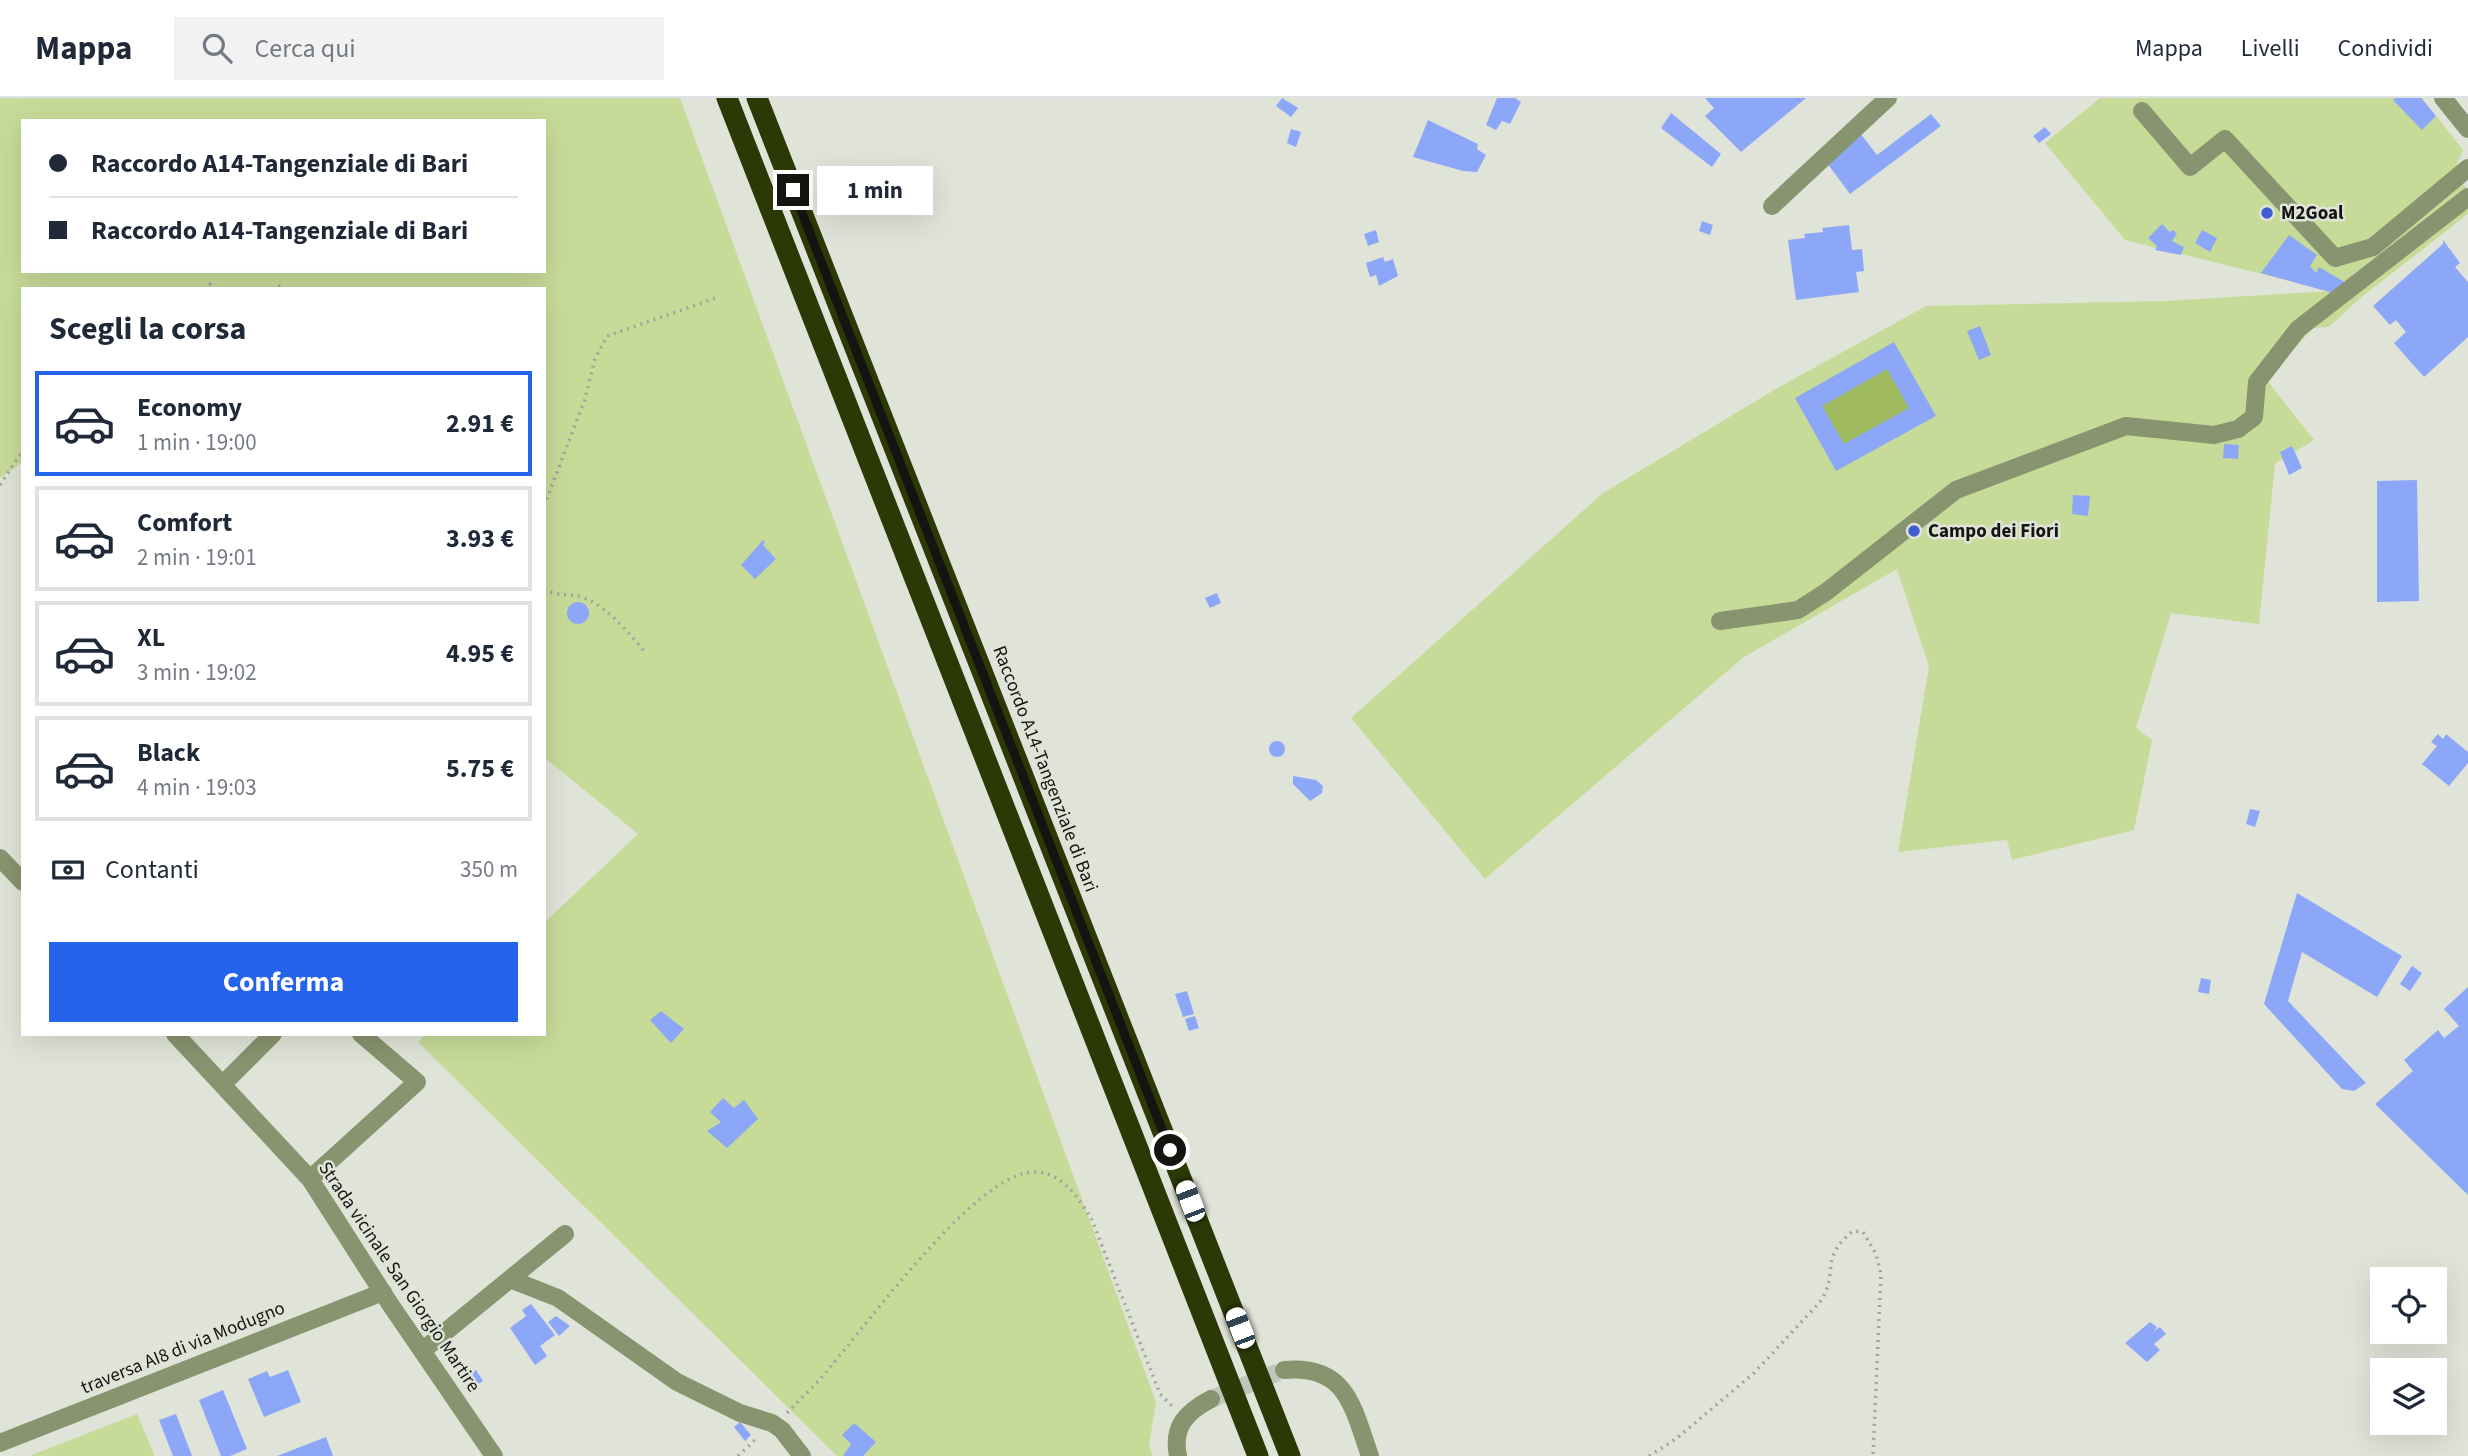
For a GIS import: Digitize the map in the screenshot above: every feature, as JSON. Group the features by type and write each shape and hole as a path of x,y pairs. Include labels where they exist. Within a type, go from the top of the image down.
{"highway":[{"path":"727,98 1258,1456"},
{"name":"Raccordo A14-Tangenziale di Bari","path":"757,98 1290,1456"}],"street":[{"path":"1772,206 1888,98"},
{"path":"2443,98 2468,129"},
{"path":"2142,111 2190,167 2225,139 2335,258 2373,247 2468,168"},
{"path":"1720,621 1798,610 1826,593 1956,490 2126,426 2214,435 2238,429 2254,417 2257,382 2298,330 2468,197"},
{"path":"0,858 20,873"},
{"name":"Strada vicinale San Giorgio Martire","path":"178,1036 310,1179 494,1456"},
{"path":"223,1084 271,1036"},
{"path":"310,1179 417,1082 363,1036"},
{"path":"422,1351 565,1234"},
{"path":"510,1279 558,1298 677,1382 740,1413 772,1423 782,1430 802,1456"},
{"name":"traversa AI8 di via Modugno","path":"0,1443 383,1292"},
{"path":"1284,1370 1314,1370 1332,1379 1349,1395 1370,1456"},
{"path":"1178,1456 1176,1436 1183,1418 1211,1399"}],"path":[{"path":"278,287 283,285"},
{"path":"546,501 585,399 595,359 607,336 716,298"},
{"path":"0,485 21,453"},
{"path":"546,590 558,596 579,596 587,600 623,626 645,652"},
{"path":"738,1456 828,1370 899,1279 985,1194 1009,1177 1034,1172 1056,1177 1077,1196 1092,1220 1160,1394 1183,1418"},
{"path":"1649,1456 1676,1438 1754,1373 1820,1302 1828,1289 1832,1252 1853,1231 1863,1232 1870,1240 1881,1274 1873,1456"}],"shaded area":[{"path":"0,98 680,98 1156,1402 1149,1446 1153,1456 837,1456 418,1042 424,1036 546,1036 546,921 638,834 546,759 546,287 21,287 21,463 0,478"},
{"name":"Campo dei Fiori","path":"2100,98 2422,98 2463,150 2453,173 2468,190 2468,214 2359,299 2329,327 2313,328 2272,374 2269,383 2314,440 2275,464 2259,624 2171,613 2136,728 2152,740 2134,830 2012,860 2007,840 1898,852 1929,666 1897,569 1744,657 1485,879 1351,718 1603,493 1774,390 1926,306 2166,301 2330,291 2125,240 2045,143"},
{"path":"1887,369 1909,408 1844,444 1822,406"},
{"path":"137,1414 155,1456 29,1456"}],"building":[{"path":"1282,98 1298,108 1291,117 1276,106"},
{"path":"1497,98 1515,98 1521,102 1510,124 1502,121 1496,130 1486,125"},
{"path":"1705,98 1806,98 1741,152 1705,116 1714,108"},
{"path":"2421,98 2436,116 2422,130 2393,100"},
{"path":"1671,113 1721,154 1712,167 1661,128"},
{"path":"1931,114 1941,126 1850,194 1827,163 1860,133 1877,155"},
{"path":"1428,120 1478,144 1477,149 1486,155 1477,172 1463,171 1413,157"},
{"path":"2045,127 2051,134 2039,143 2033,136"},
{"path":"1291,129 1301,132 1296,147 1287,143"},
{"path":"1702,221 1713,225 1710,235 1699,231"},
{"path":"2162,224 2170,232 2173,230 2177,234 2172,241 2184,247 2181,255 2155,250 2157,246 2148,238"},
{"path":"1849,225 1852,250 1862,249 1864,271 1856,272 1859,292 1796,300 1788,240 1805,238 1804,234 1823,232 1822,228"},
{"path":"1376,230 1379,242 1368,246 1364,234"},
{"path":"2202,230 2217,238 2210,252 2195,243"},
{"path":"2289,235 2317,255 2310,266 2316,273 2319,267 2346,283 2333,293 2261,273"},
{"path":"2443,240 2460,263 2455,267 2468,282 2468,337 2424,377 2394,343 2406,332 2396,320 2390,325 2373,306 2443,244"},
{"path":"1383,257 1385,262 1393,259 1398,276 1379,286 1376,275 1370,277 1366,263"},
{"path":"1980,326 1991,355 1979,360 1967,331"},
{"path":"1894,342 1936,416 1836,471 1795,398","holes":["1887,369 1909,408 1844,444 1822,406"]},
{"path":"2224,444 2239,445 2238,459 2223,458"},
{"path":"2292,446 2302,468 2289,475 2280,452"},
{"path":"2417,480 2419,601 2377,602 2377,481"},
{"path":"2073,495 2090,496 2088,516 2072,514"},
{"path":"763,540 763,545 776,559 755,579 741,565"},
{"path":"1217,593 1221,603 1210,608 1205,598"},
{"path":"578,602 586,605 589,613 586,621 578,624 570,621 567,613 570,605"},
{"path":"2438,734 2443,739 2446,734 2468,752 2468,763 2449,786 2422,764 2437,746 2431,742"},
{"path":"1277,741 1283,743 1283,755 1277,757 1271,755 1269,749 1271,743"},
{"path":"1293,776 1316,780 1323,786 1322,793 1310,801 1293,784"},
{"path":"2250,809 2260,811 2255,827 2246,824"},
{"path":"2297,893 2402,956 2377,997 2302,952 2288,1001 2366,1083 2354,1091 2342,1089 2264,1004"},
{"path":"2412,966 2422,973 2410,991 2400,984"},
{"path":"2201,978 2211,980 2209,994 2198,992"},
{"path":"2468,987 2468,1195 2375,1104 2413,1071 2404,1060 2438,1030 2444,1038 2459,1026 2444,1009"},
{"path":"1187,991 1194,1014 1183,1017 1175,994"},
{"path":"661,1011 684,1029 671,1043 650,1020"},
{"path":"1195,1016 1199,1028 1189,1031 1185,1019"},
{"path":"723,1098 734,1108 744,1100 758,1119 727,1148 707,1131 721,1122 710,1112"},
{"path":"531,1304 555,1335 540,1346 547,1356 535,1365 510,1328 526,1316 522,1310"},
{"path":"556,1316 570,1326 559,1336 548,1322"},
{"path":"2150,1322 2157,1327 2154,1331 2160,1327 2166,1334 2154,1344 2160,1350 2147,1362 2125,1343"},
{"path":"288,1370 301,1402 264,1417 248,1379 267,1371 270,1377"},
{"path":"476,1370 483,1381 473,1387 466,1377"},
{"path":"223,1390 247,1449 230,1456 221,1456 199,1400"},
{"path":"176,1414 192,1456 173,1456 159,1420"},
{"path":"740,1422 751,1435 745,1441 734,1427"},
{"path":"854,1423 876,1442 863,1456 843,1456 851,1444 842,1435"},
{"path":"326,1437 333,1456 277,1456"}],"tunnel":[{"path":"1211,1399 1284,1370"}],"place":[{"name":"M2Goal","path":"2267,213"},
{"name":"Campo dei Fiori","path":"1914,531"}],"route":[{"path":"793,190 1170,1150"}]}
